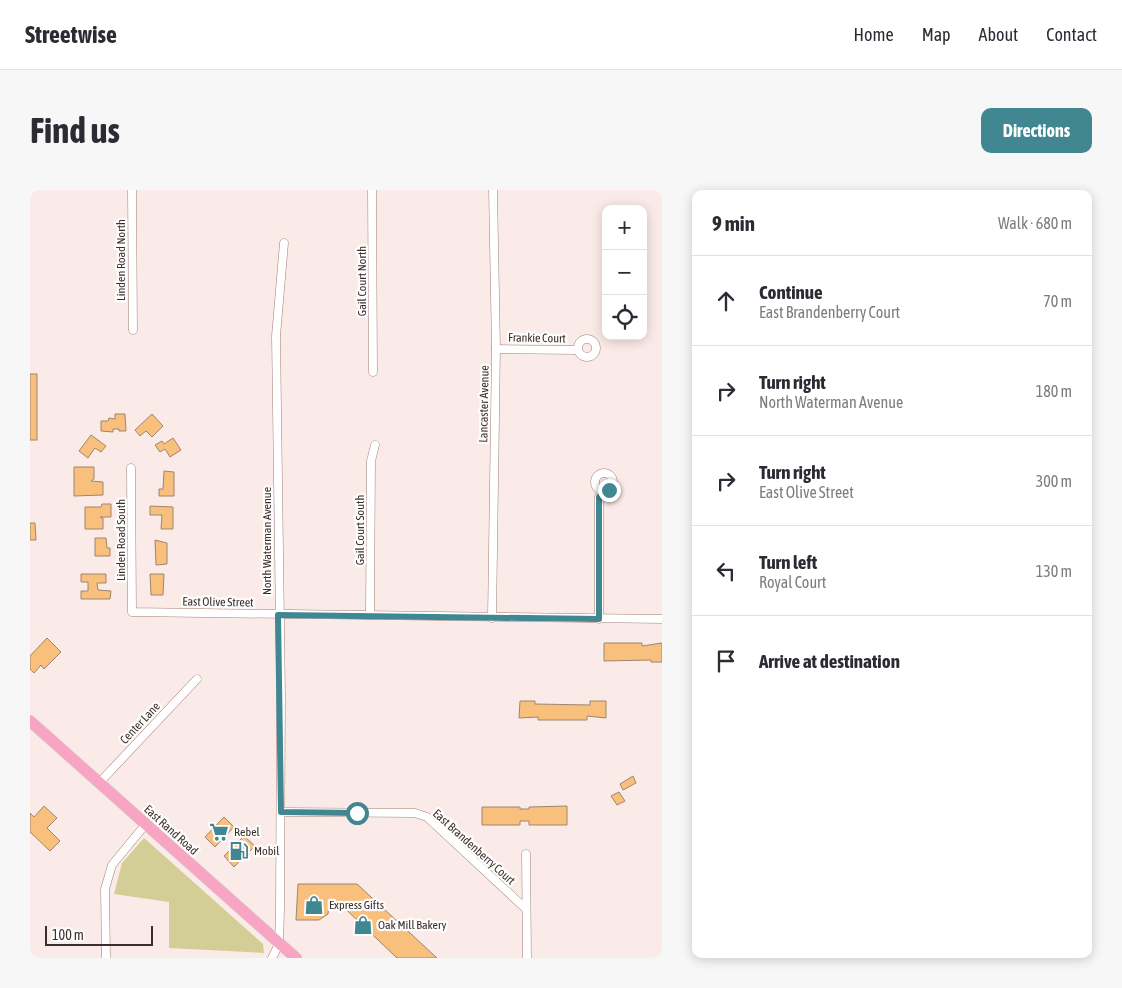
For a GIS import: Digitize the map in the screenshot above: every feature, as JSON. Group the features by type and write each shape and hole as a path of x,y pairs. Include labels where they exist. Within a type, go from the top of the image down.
{"main road":[{"name":"East Rand Road","path":"30,721 296,958"}],"street":[{"name":"Linden Road North","path":"132,190 132,330"},
{"name":"Gail Court North","path":"372,190 373,372"},
{"name":"Lancaster Avenue","path":"492,618 496,349 493,190"},
{"name":"North Waterman Avenue","path":"272,958 279,944 281,812 276,336 284,243"},
{"name":"Frankie Court","path":"496,349 578,350"},
{"name":"Gail Court South","path":"370,615 371,461 375,445"},
{"name":"Linden Road South","path":"131,468 132,612"},
{"path":"599,619 599,497 603,492"},
{"name":"East Olive Street","path":"132,612 662,619"},
{"name":"Center Lane","path":"100,782 197,680"},
{"name":"East Brandenberry Court","path":"281,812 415,813 426,817 526,908"},
{"path":"106,958 105,889 112,865 145,825"},
{"name":"East Brandenberry Court","path":"526,854 527,958"}],"shaded area":[{"path":"144,838 263,944 264,953 169,948 169,902 114,894 122,863"}],"building":[{"path":"30,374 37,374 37,440 30,440"},
{"path":"115,414 125,414 126,431 113,429 113,432 101,431 101,421 108,421 109,418 115,419"},
{"path":"152,414 163,426 152,437 146,431 140,436 135,430"},
{"path":"91,435 106,446 101,452 95,448 88,458 79,451"},
{"path":"173,438 181,450 170,457 165,449 160,452 155,445 162,441 164,444"},
{"path":"74,467 94,467 94,479 91,481 103,482 103,495 74,496"},
{"path":"164,471 174,472 174,496 159,496 159,489 163,489"},
{"path":"102,504 111,504 111,517 100,517 103,518 103,529 85,529 85,507 101,507"},
{"path":"150,506 173,507 173,529 161,529 162,515 150,515"},
{"path":"30,523 35,523 36,540 30,540"},
{"path":"95,538 106,538 107,548 110,548 110,556 95,556"},
{"path":"155,540 167,543 167,564 156,565"},
{"path":"81,574 106,574 106,583 97,583 98,590 111,591 110,599 81,599 81,591 88,591 88,582 81,582"},
{"path":"150,574 164,574 163,595 151,595"},
{"path":"47,638 61,652 44,669 41,665 34,673 30,669 30,656"},
{"path":"604,643 642,643 642,646 662,643 662,662 651,662 651,660 604,661"},
{"path":"520,701 535,701 535,704 590,705 590,701 606,701 606,718 587,716 587,720 538,720 538,717 519,718"},
{"path":"633,776 636,783 623,790 620,784"},
{"path":"619,792 625,801 617,805 611,796"},
{"path":"44,806 57,818 47,828 60,841 50,851 30,832 30,813 34,817"},
{"path":"567,806 567,825 529,825 529,821 520,821 520,825 482,825 482,807 520,807 520,809 529,809 529,807"},
{"name":"Rebel","path":"224,817 234,827 215,847 205,837"},
{"name":"Mobil","path":"244,836 255,846 234,867 224,856"},
{"path":"298,884 357,884 437,958 397,958 337,901 329,906 328,914 319,920 296,920"}],"place":[{"name":"Rebel","path":"219,832"},
{"name":"Mobil","path":"239,851"},
{"name":"Express Gifts","path":"314,905"},
{"name":"Oak Mill Bakery","path":"363,925"}],"route":[{"path":"357,813 281,812 281,696 278,615 599,619 599,497 603,492 609,490"}]}
